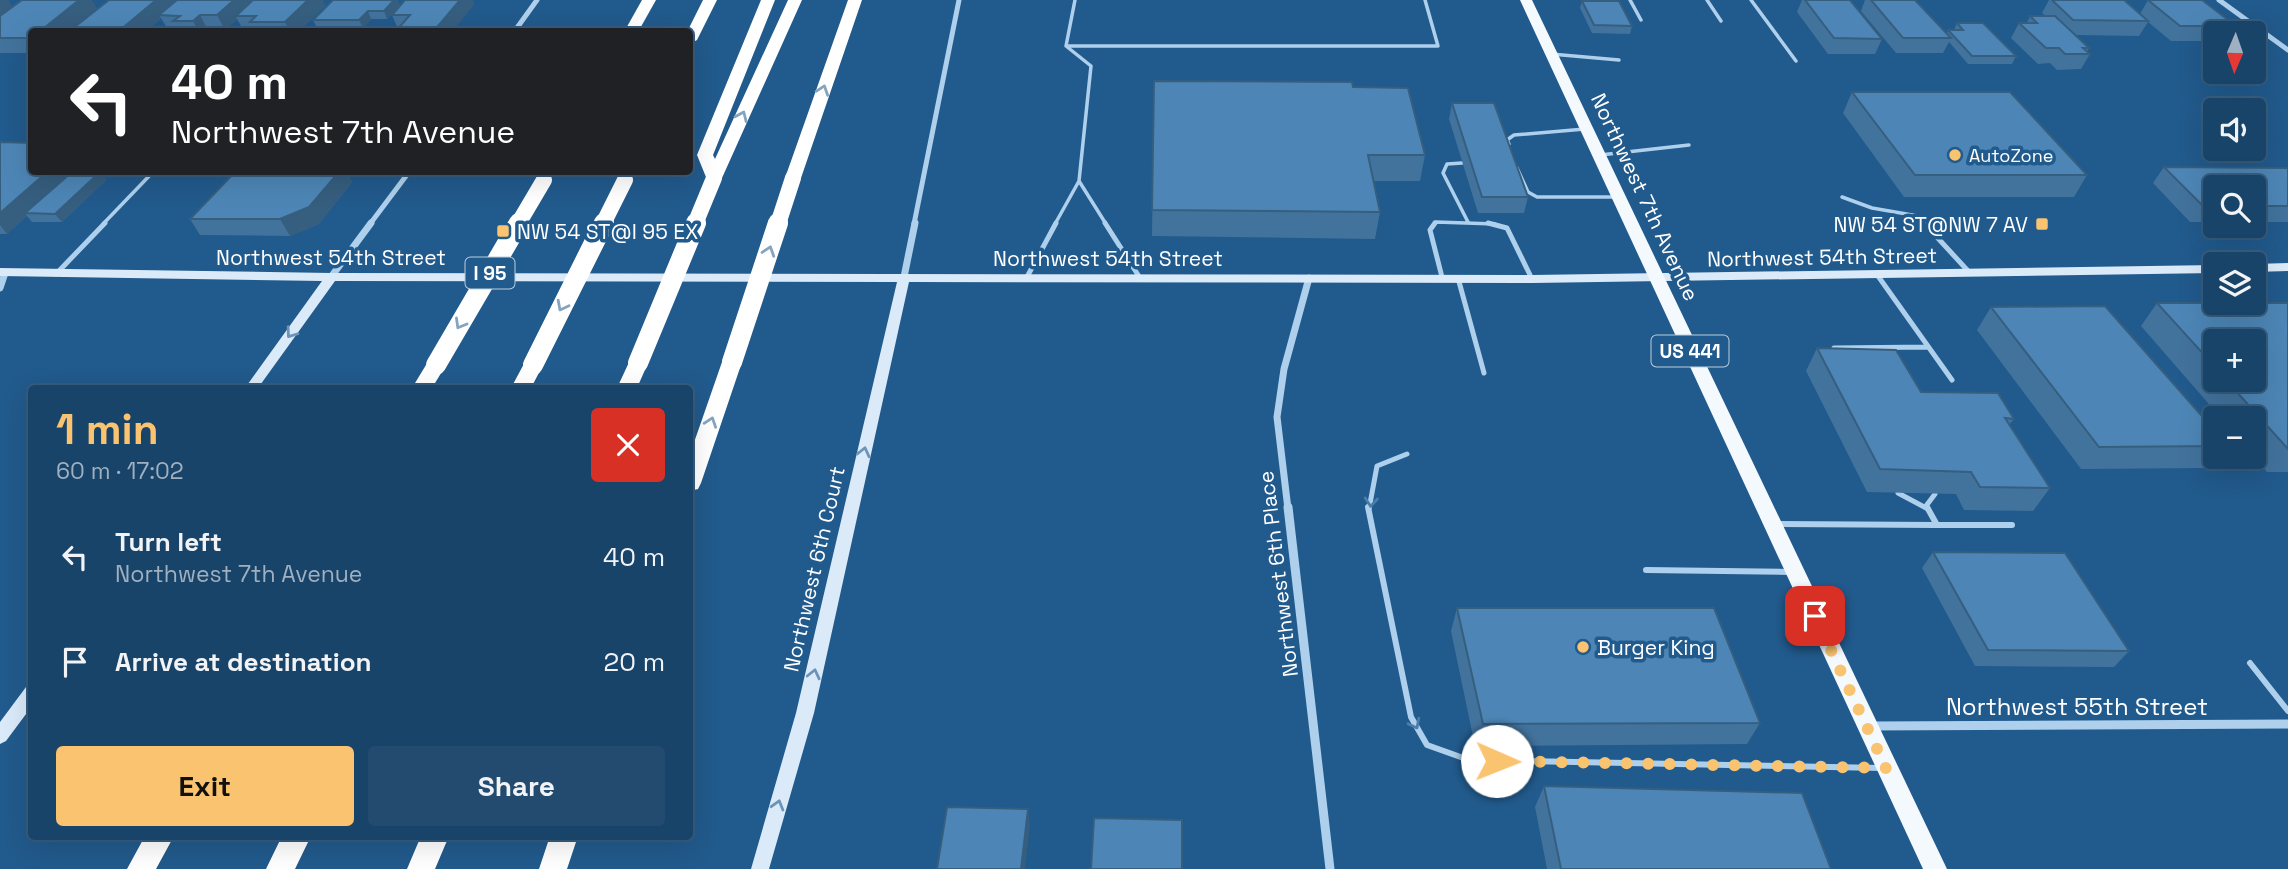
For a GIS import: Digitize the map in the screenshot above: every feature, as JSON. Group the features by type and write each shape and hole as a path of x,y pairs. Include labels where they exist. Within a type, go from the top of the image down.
{"highway":[{"path":"633,28 649,0"},
{"path":"693,34 710,0"},
{"path":"714,178 705,155 768,0"},
{"path":"628,385 714,178 795,0"},
{"path":"693,474 855,0"},
{"name":"I 95","path":"424,385 547,176"},
{"path":"523,385 627,176"},
{"path":"141,869 158,840"},
{"path":"281,869 295,840"},
{"path":"421,869 433,840"},
{"path":"553,869 563,840"}],"main road":[{"name":"Northwest 7th Avenue","path":"1526,0 1935,869"},
{"path":"2266,268 2288,267"},
{"name":"Northwest 54th Street","path":"2,272 331,277 1532,279 2203,269"},
{"path":"253,385 331,277"},
{"name":"Northwest 6th Court","path":"760,869 805,713 904,277"},
{"path":"0,736 28,698"}],"street":[{"path":"517,28 537,0"},
{"path":"904,277 959,0"},
{"path":"2219,0 2288,50"},
{"path":"331,277 408,175"},
{"path":"0,288 2,272"},
{"name":"Northwest 6th Place","path":"1309,278 1284,369 1277,417 1330,869"},
{"name":"Northwest 55th Street","path":"1866,726 2288,724"}],"lane":[{"path":"1066,46 1075,0"},
{"path":"1066,46 1438,46 1425,0"},
{"path":"1630,0 1641,20"},
{"path":"1707,0 1721,21"},
{"path":"1751,0 1796,61"},
{"path":"1027,277 1079,181 1091,66 1066,46"},
{"path":"1551,54 1619,60"},
{"path":"1511,151 1507,140 1514,135 1586,130"},
{"path":"1597,155 1689,145"},
{"path":"1462,163 1447,164 1443,173 1468,222"},
{"path":"1515,163 1528,191 1537,197 1617,197"},
{"path":"56,274 150,175"},
{"path":"1079,181 1140,278"},
{"path":"1842,197 1872,208 1918,216 1971,274"},
{"path":"1442,278 1430,230 1436,222 1468,222 1507,228 1532,279"},
{"path":"1878,276 1952,380"},
{"path":"1458,278 1484,373"},
{"path":"1841,359 1834,348 1928,347"},
{"path":"1406,454 1377,466 1368,506 1411,717 1427,745 1469,760 1886,768"},
{"path":"1898,493 1926,506 1937,525"},
{"path":"1926,506 1935,494"},
{"path":"1772,524 2012,525"},
{"path":"1646,570 1794,572"},
{"path":"2250,663 2288,711"}],"building":[{"path":"22,0 79,0 44,28 28,28 28,38 0,38 0,16"},
{"path":"109,0 156,0 123,28 73,28"},
{"path":"177,0 234,0 217,15 200,15 193,21 173,21 180,16 159,15"},
{"path":"253,0 308,0 285,22 250,22 256,16 236,16"},
{"path":"333,0 394,0 384,11 368,11 359,20 313,20"},
{"path":"405,0 460,0 436,28 399,28 410,15 392,15"},
{"path":"1805,0 1850,0 1882,39 1834,38"},
{"path":"1871,0 1915,0 1951,38 1903,38"},
{"path":"2052,0 2124,0 2148,21 2073,20"},
{"path":"2148,0 2202,0 2229,21 2203,21 2203,26 2180,26"},
{"path":"1582,1 1619,1 1632,26 1594,25"},
{"path":"2030,16 2055,16 2089,48 2083,48 2090,54 2065,54 2059,48 2046,48 2019,23 2037,23"},
{"path":"1957,23 1983,23 2016,56 1972,56 1948,30 1963,30"},
{"path":"1154,81 1352,82 1353,87 1408,88 1425,155 1368,155 1380,212 1152,210"},
{"name":"AutoZone","path":"1852,92 2010,92 2087,175 1915,175"},
{"path":"1452,103 1494,103 1528,197 1482,197"},
{"path":"0,142 28,143 28,175 44,175 0,213"},
{"path":"2164,167 2288,168 2288,206 2266,206 2266,175 2203,175 2202,205"},
{"path":"69,175 97,175 55,214 25,213"},
{"path":"232,175 336,175 309,207 280,219 190,219"},
{"path":"2157,303 2203,303 2203,315 2266,315 2266,303 2288,303 2288,449 2266,425 2266,406 2249,406 2237,392 2266,392 2266,329 2203,329 2203,354"},
{"path":"2105,306 2203,417 2203,446 2099,447 1991,307"},
{"path":"1817,348 1896,350 1921,392 1998,393 2014,419 2005,418 2050,488 1980,487 1971,472 1880,469"},
{"path":"1933,552 2065,553 2129,651 1988,650"},
{"path":"1457,608 1714,608 1760,723 1483,724"},
{"path":"1544,786 1802,793 1831,869 1561,869"},
{"path":"947,807 1028,809 1021,869 937,869"},
{"path":"1094,818 1182,820 1182,869 1091,869"}],"place":[{"name":"AutoZone","path":"1955,155"},
{"name":"NW 54 ST@NW 7 AV","path":"2042,224"},
{"name":"NW 54 ST@I 95 EX","path":"503,231"},
{"name":"Burger King","path":"1583,647"}],"route":[{"path":"1497,761 1886,768 1815,616"}]}
